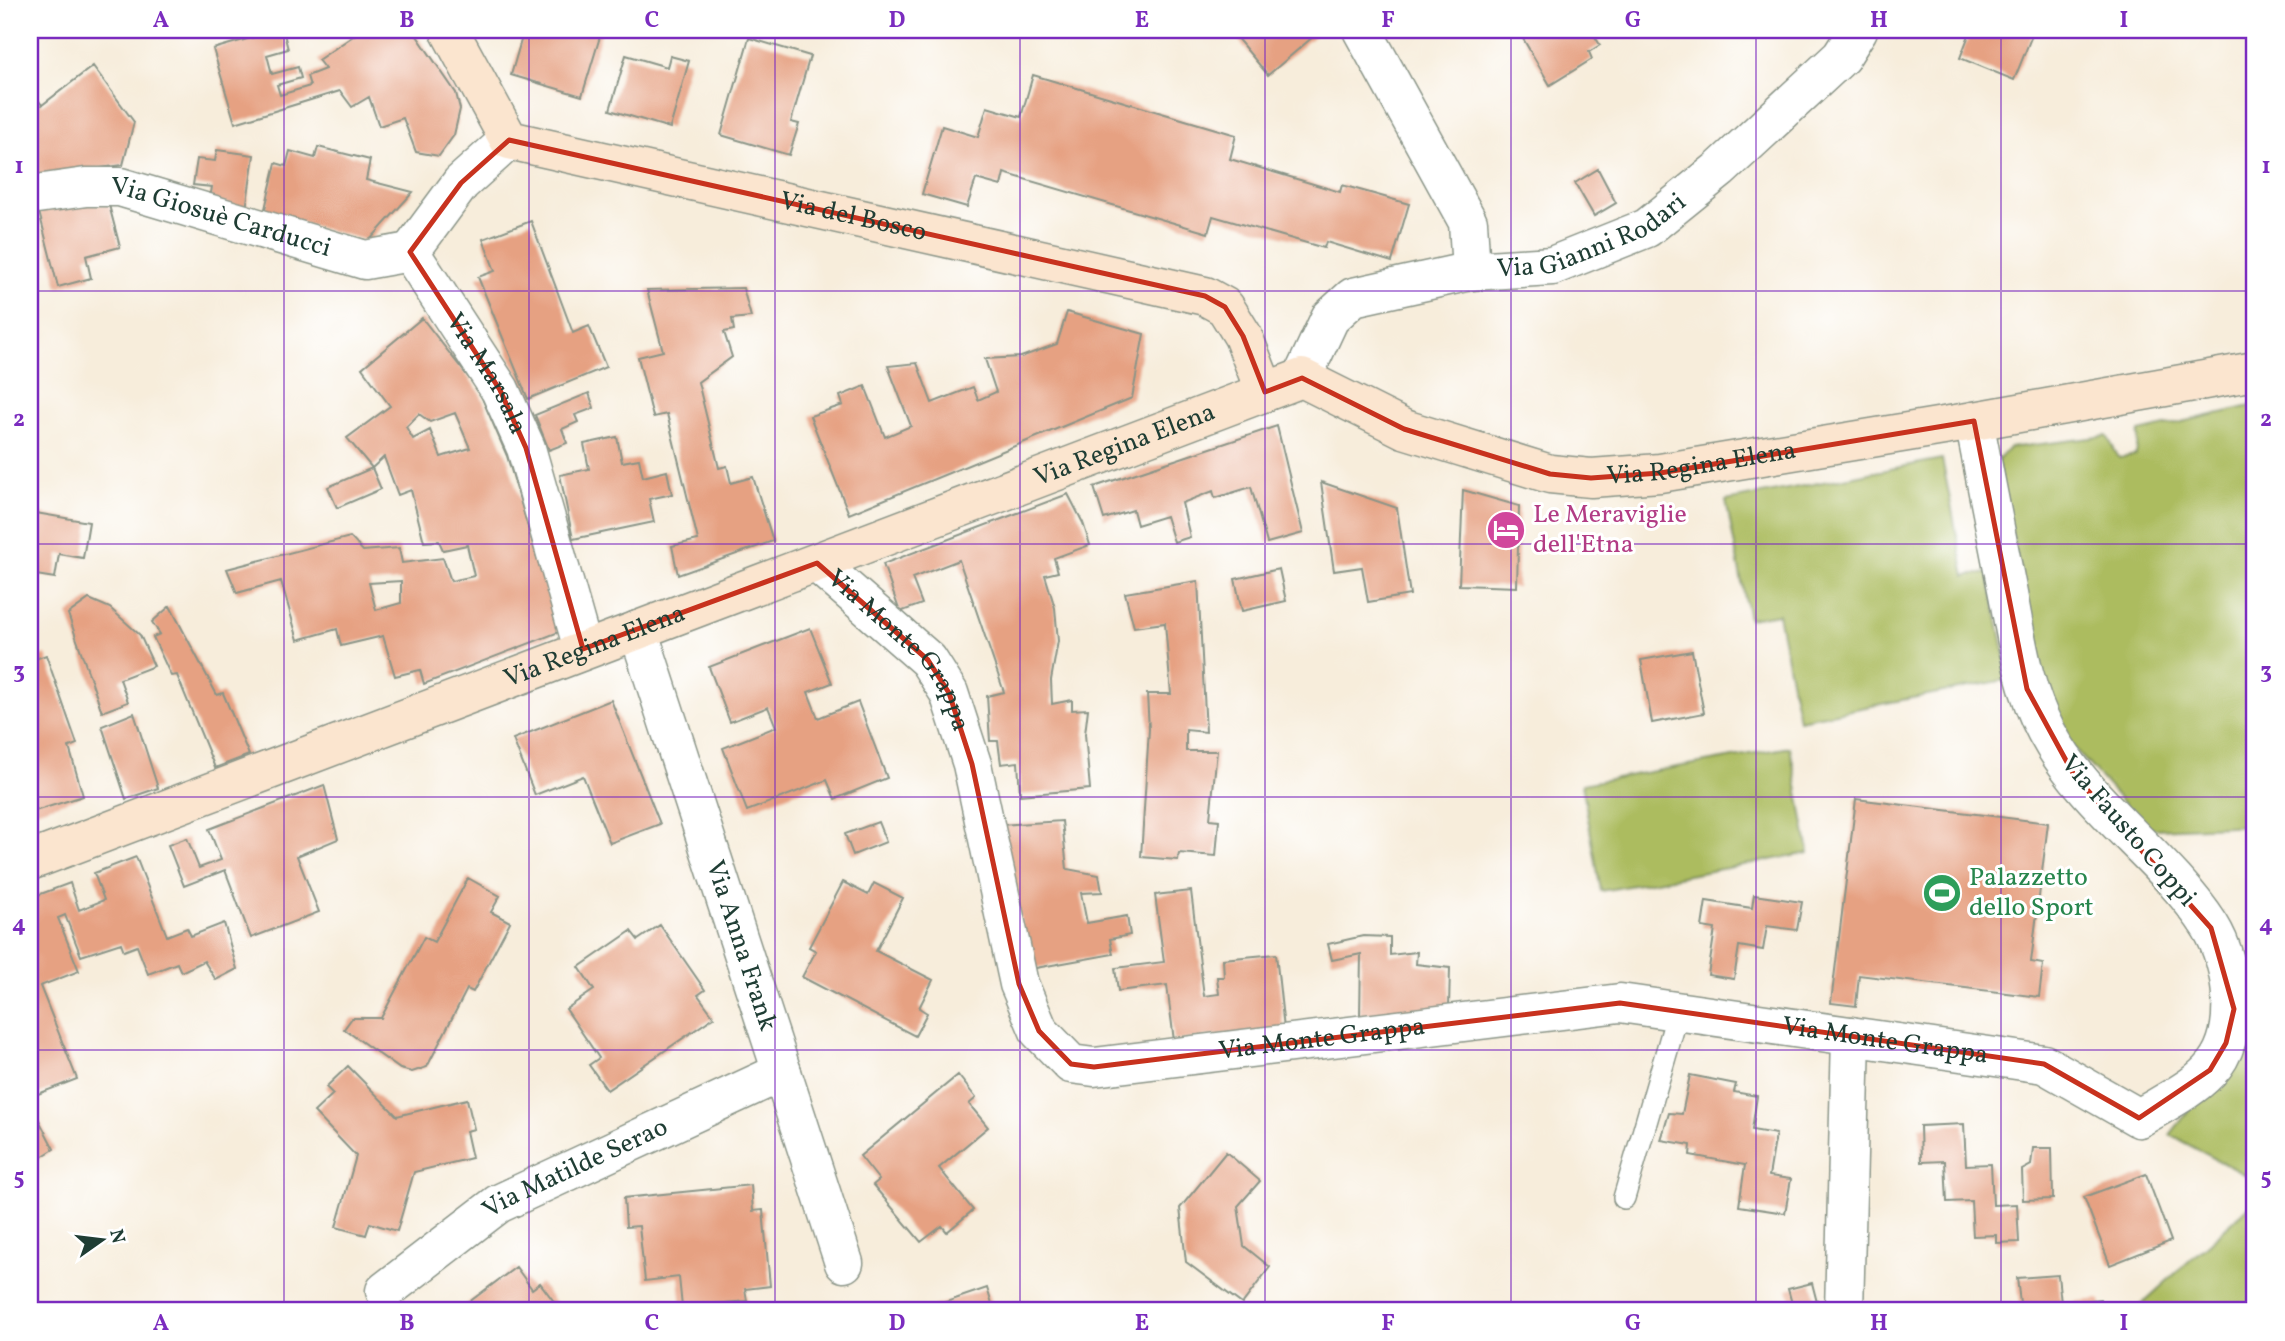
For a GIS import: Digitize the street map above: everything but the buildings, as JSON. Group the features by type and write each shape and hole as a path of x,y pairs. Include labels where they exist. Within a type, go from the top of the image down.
{"street":[{"path":"410,252 461,183 509,140 449,30"},
{"path":"1362,30 1468,222 1471,271"},
{"name":"Via Gianni Rodari","path":"1302,379 1329,318 1353,297 1471,271 1552,266 1647,228 1720,169 1841,57 1858,30"},
{"name":"Via del Bosco","path":"509,140 1205,296 1225,307 1243,337 1265,392"},
{"name":"Via Giosuè Carducci","path":"30,195 86,187 120,187 365,260 410,252"},
{"name":"Via Marsala","path":"410,252 500,390 526,448 583,649"},
{"name":"Via Regina Elena","path":"30,860 338,746 583,649 1302,379 1404,429 1550,474 1591,478 1660,473 2255,371"},
{"name":"Via Fausto Coppi","path":"1974,421 2027,689 2046,733 2074,775 2173,881 2211,928 2226,969 2234,1009 2226,1043 2210,1070 2139,1118"},
{"name":"Via Monte Grappa","path":"817,563 928,660 948,693 972,764 1019,984 1039,1031 1071,1065 1094,1067 1620,1003 1679,1009 2044,1064 2139,1118"},
{"name":"Via Anna Frank","path":"638,630 844,1263"},
{"path":"1844,1311 1850,1036"},
{"name":"Via Matilde Serao","path":"385,1291 498,1204 782,1072"}],"lane":[{"path":"1624,1198 1679,1009"}],"highlighted area":[{"path":"509,140 1205,296 1225,307 1243,336 1265,392 1302,378 1404,429 1550,474 1591,478 1660,473 1974,421 2027,689 2074,775 2211,928 2234,1009 2226,1043 2210,1070 2139,1118 2044,1064 1620,1003 1094,1067 1071,1064 1039,1031 1019,984 972,764 949,693 928,660 817,563 583,649 526,448 500,390 410,252 461,183"}],"green space":[{"path":"2255,405 2255,825 2154,829 2141,823 2073,747 2049,712 1997,461 2009,448 2107,436 2119,458 2136,455 2139,432"},
{"path":"1942,459 1965,576 1988,572 2010,679 1799,720 1778,614 1749,619 1726,501"},
{"path":"1790,747 1809,853 1601,891 1582,784"},
{"path":"2255,1007 2255,1180 2170,1135 2248,1035"},
{"path":"2255,1201 2255,1311 2134,1311"}],"place":[{"name":"Le Meraviglie dell'Etna","path":"1506,530"},
{"name":"Palazzetto dello Sport","path":"1942,893"}]}
